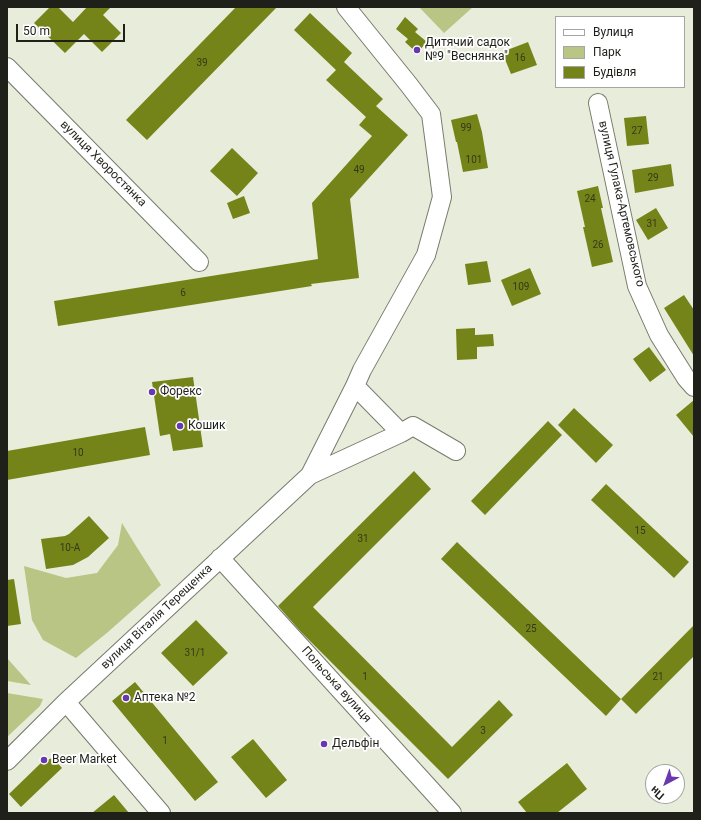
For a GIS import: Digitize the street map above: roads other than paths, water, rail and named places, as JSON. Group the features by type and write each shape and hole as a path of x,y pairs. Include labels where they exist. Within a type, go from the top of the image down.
{"street":[{"name":"вулиця Віталія Терещенка","path":"310,475 362,370 426,255 442,197 431,114 346,7"},
{"name":"вулиця Хворостянка","path":"7,67 199,262"},
{"name":"вулиця Гулака-Артемовського","path":"598,103 637,286 659,335 694,388"},
{"path":"355,386 401,433"},
{"name":"вулиця Віталія Терещенка","path":"7,761 66,702 310,475 413,426 456,451"},
{"name":"Польська вулиця","path":"220,558 452,813"},
{"path":"66,702 161,813"}],"place":[{"name":"Дитячий садок №9 \"Веснянка\"","path":"417,50"},
{"name":"Форекс","path":"152,392"},
{"name":"Кошик","path":"180,426"},
{"name":"Аптека №2","path":"126,698"},
{"name":"Дельфін","path":"324,744"},
{"name":"Beer Market","path":"44,760"}]}
